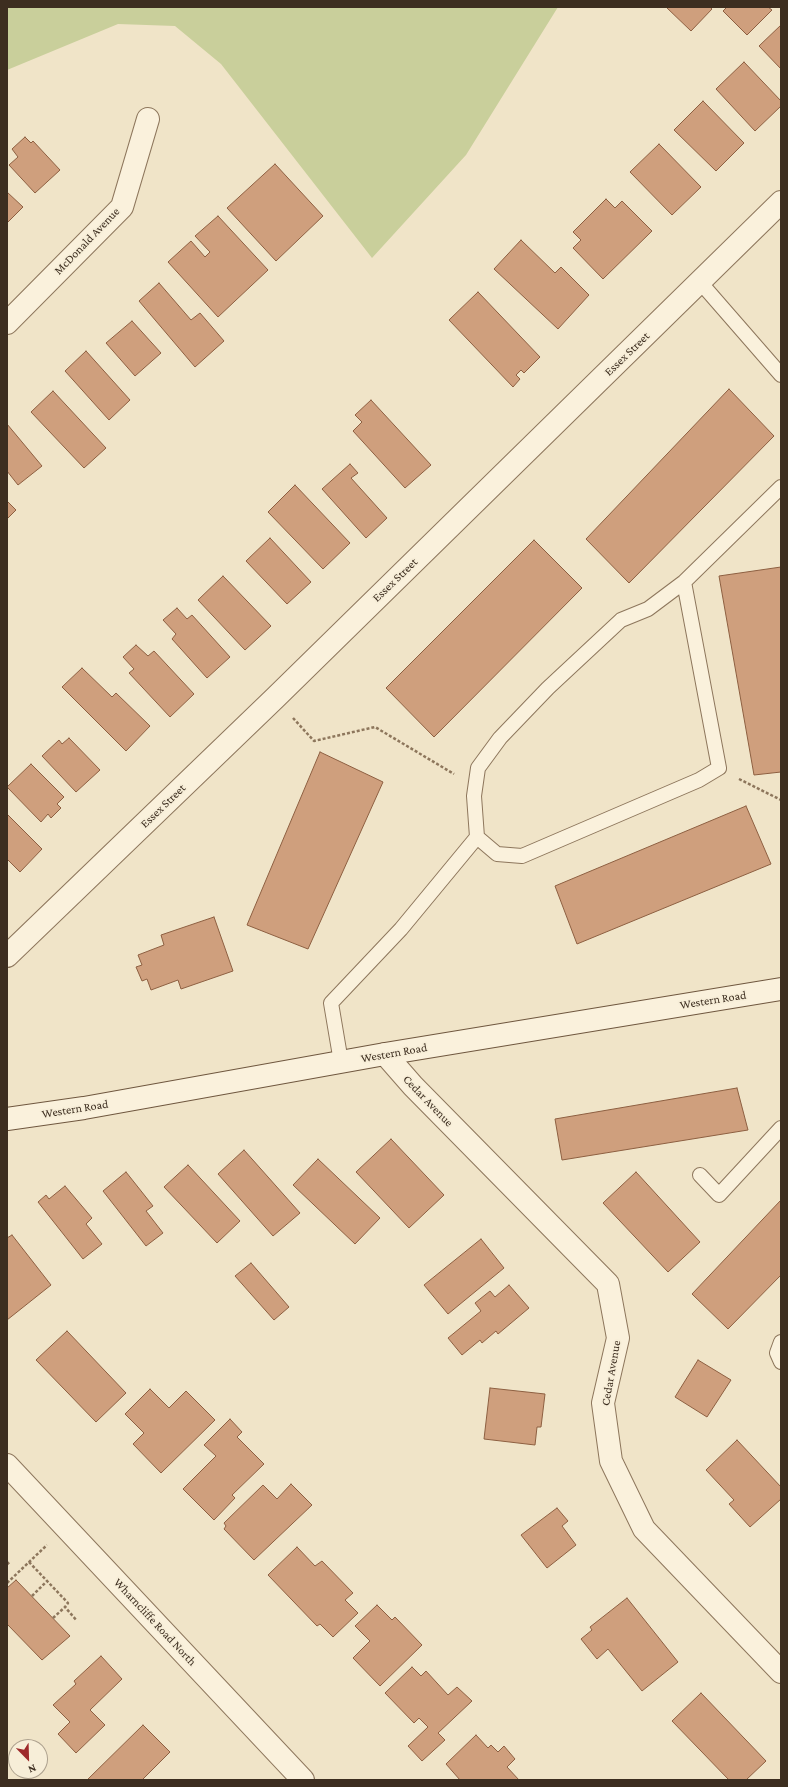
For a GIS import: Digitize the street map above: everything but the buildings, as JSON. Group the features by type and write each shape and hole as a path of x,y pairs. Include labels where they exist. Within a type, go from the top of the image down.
{"street":[{"name":"McDonald Avenue","path":"7,323 122,207 148,120"},
{"name":"Essex Street","path":"7,956 275,698 781,202"},
{"name":"Western Road","path":"7,1119 84,1108 385,1054 781,990"},
{"name":"Cedar Avenue","path":"385,1054 413,1086 608,1284 618,1338 603,1403 611,1461 644,1529 781,1672"},
{"name":"Wharncliffe Road North","path":"7,1465 304,1780"}],"lane":[{"path":"700,282 781,375"},
{"path":"341,1062 331,1003 401,929 477,837 474,787 478,768 500,738 548,688 621,620 648,609 684,582 781,487"},
{"path":"477,837 497,854 522,856 699,780 719,768 684,582"},
{"path":"700,1175 719,1195 781,1128"},
{"path":"781,1342 777,1353 781,1362"}],"path":[{"path":"275,698 314,741 375,727 474,787"},
{"path":"719,768 781,800"},
{"path":"7,1583 65,1526"},
{"path":"7,1562 10,1565"},
{"path":"29,1562 68,1603 53,1618"},
{"path":"32,1596 47,1581"},
{"path":"65,1607 77,1621"}],"green space":[{"path":"7,7 558,7 466,155 372,258 221,64 175,26 118,24 7,70"}]}
